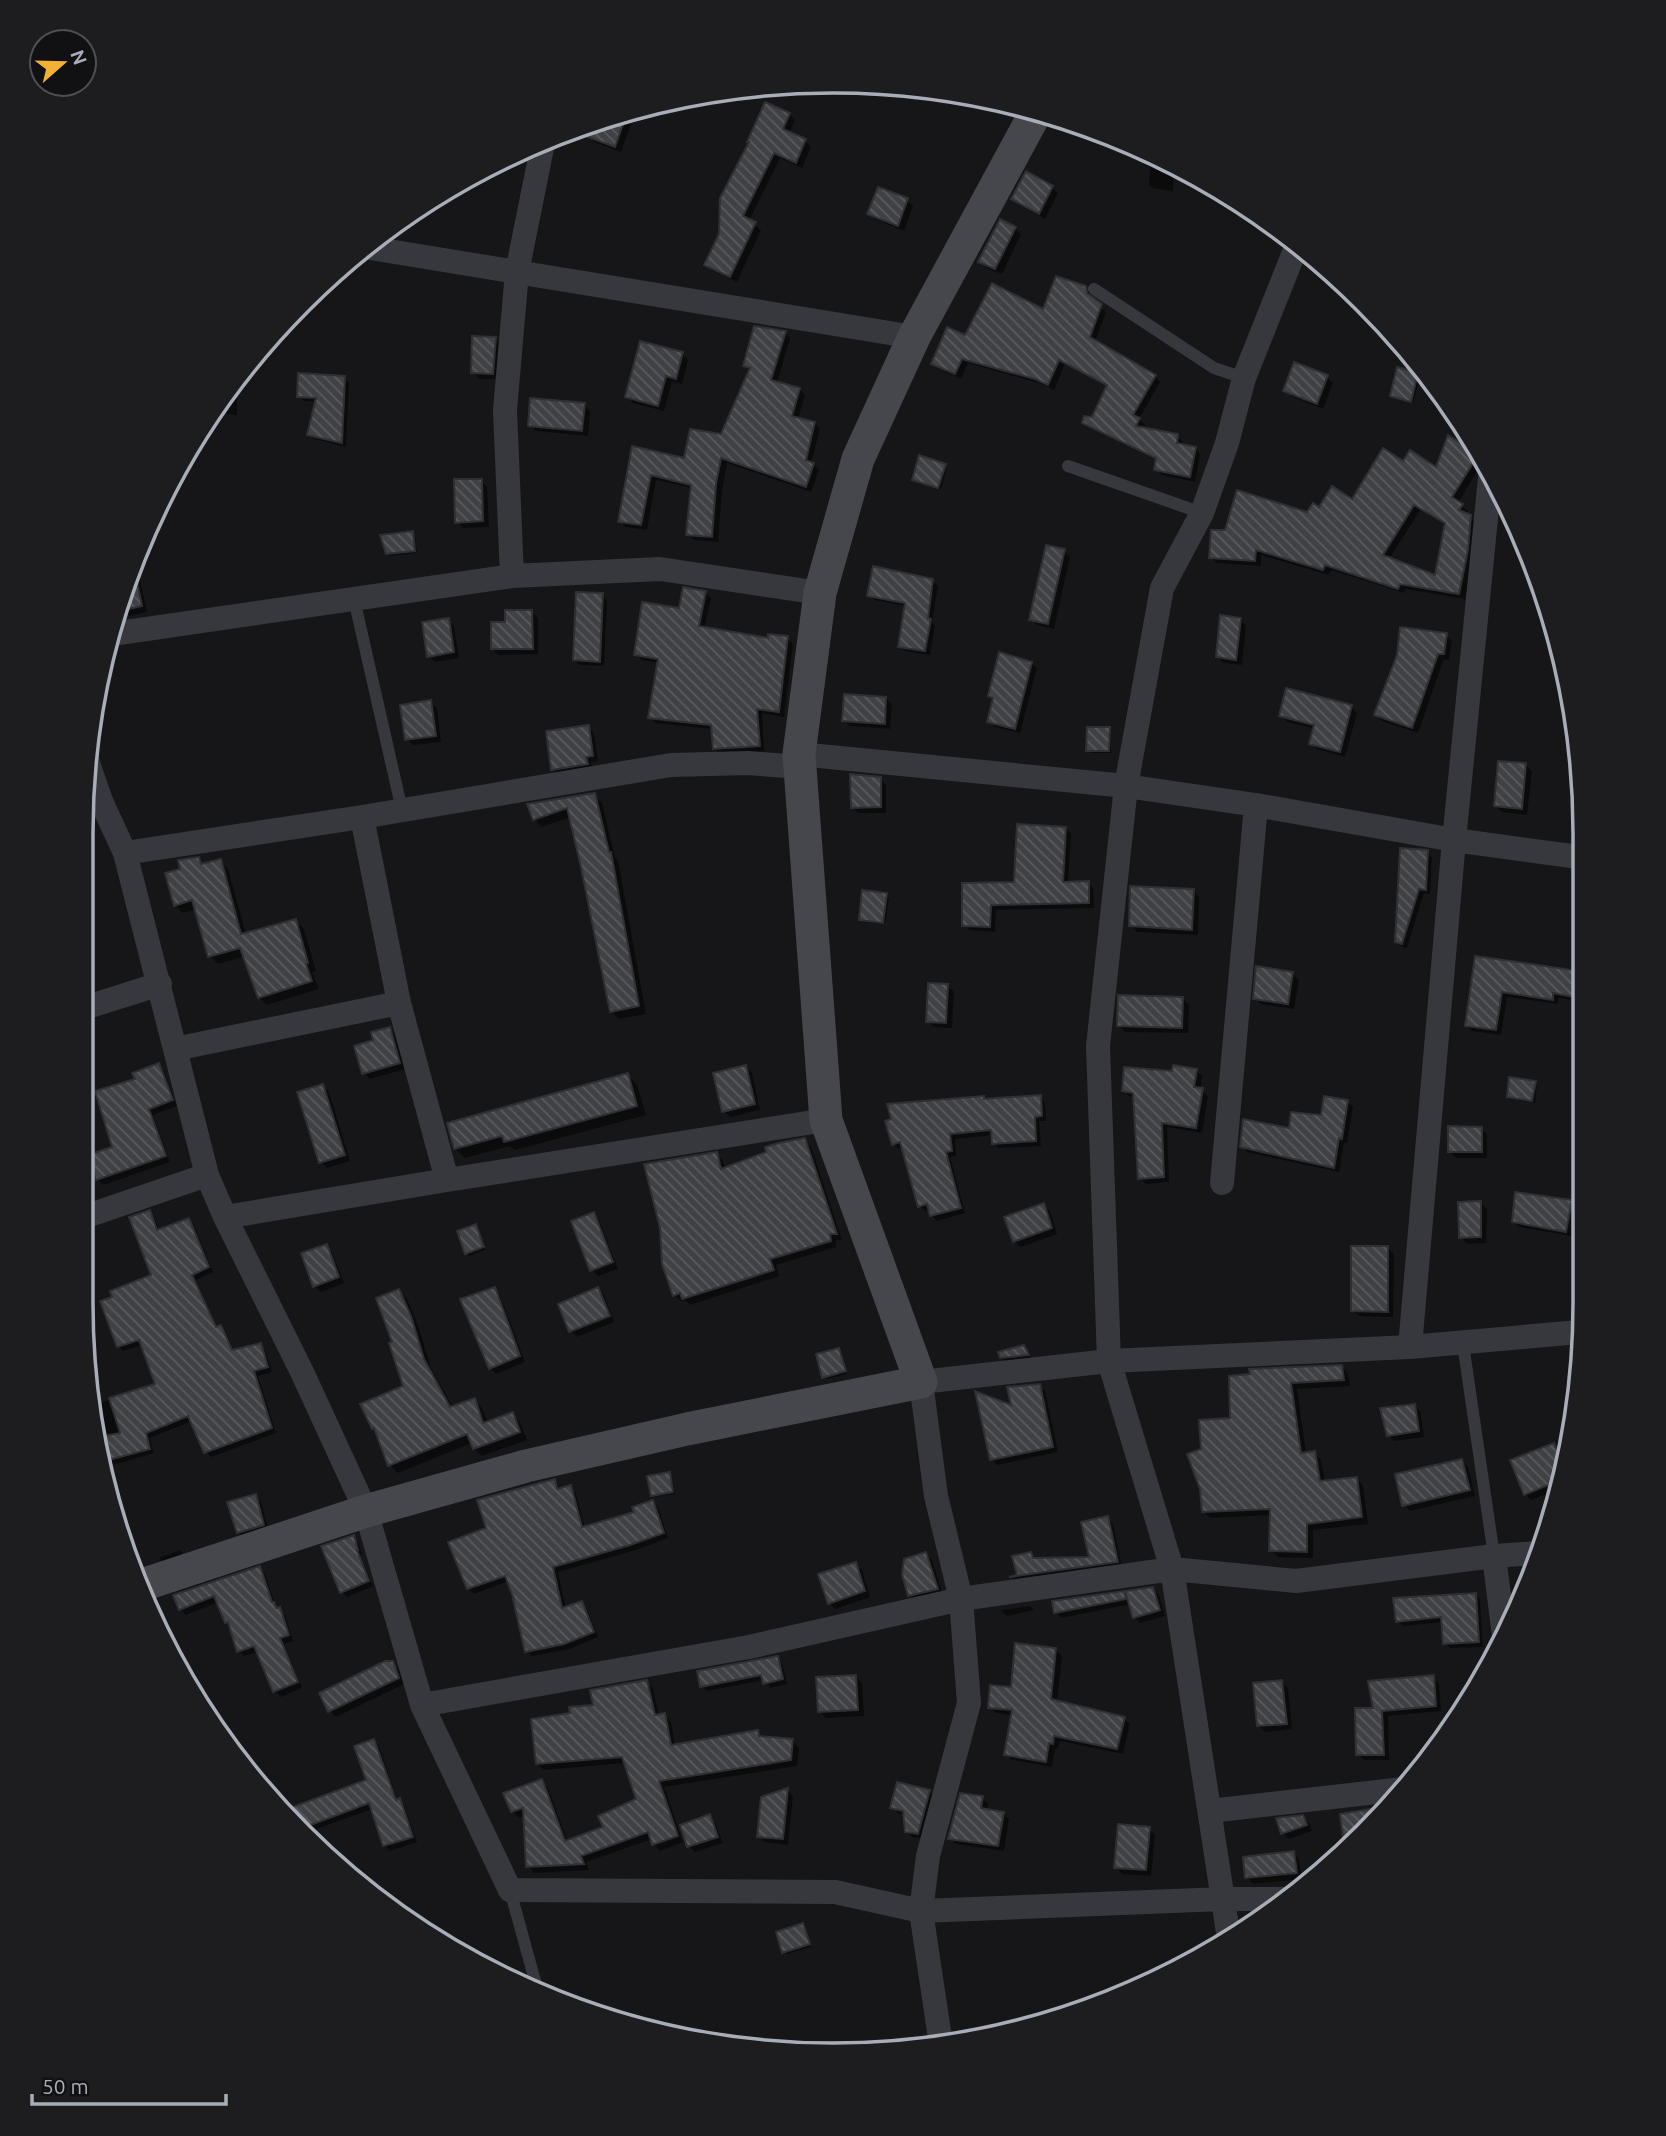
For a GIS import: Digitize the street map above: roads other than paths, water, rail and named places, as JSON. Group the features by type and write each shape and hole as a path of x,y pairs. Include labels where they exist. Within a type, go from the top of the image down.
{"street":[{"path":"940,2035 921,1911 928,1856 969,1703 961,1598 936,1496 921,1382 826,1120 799,761 820,593 859,459 914,337 1032,120"},
{"path":"512,576 505,410 517,272 541,153"},
{"path":"378,249 914,337"},
{"path":"1227,1929 1172,1569 1109,1361 1098,1046 1126,786 1162,588 1202,513 1227,443 1244,378 1294,254"},
{"path":"1410,1347 1454,840 1489,491"},
{"path":"121,633 512,576 660,569 820,593"},
{"path":"125,853 362,817 671,765 799,761 1126,786 1454,840 1573,856"},
{"path":"1222,1183 1256,806"},
{"path":"94,807 125,853 208,1175 225,1217 302,1372 366,1511 422,1704 510,1890 835,1892 921,1911 1271,1899"},
{"path":"362,817 399,1003 447,1180"},
{"path":"93,1005 159,984"},
{"path":"175,1049 399,1003"},
{"path":"225,1217 826,1120"},
{"path":"93,1214 208,1175"},
{"path":"148,1583 366,1511 526,1466 687,1429 921,1382 1109,1361 1463,1344 1572,1333"},
{"path":"422,1704 750,1647 961,1598 1172,1569 1296,1581 1529,1554"},
{"path":"1494,1556 1502,1619"},
{"path":"1210,1811 1390,1790"}],"lane":[{"path":"1094,289 1214,368 1244,378"},
{"path":"1068,466 1202,513"},
{"path":"354,599 402,810"},
{"path":"1463,1344 1494,1556"},
{"path":"510,1890 535,1980"}]}
